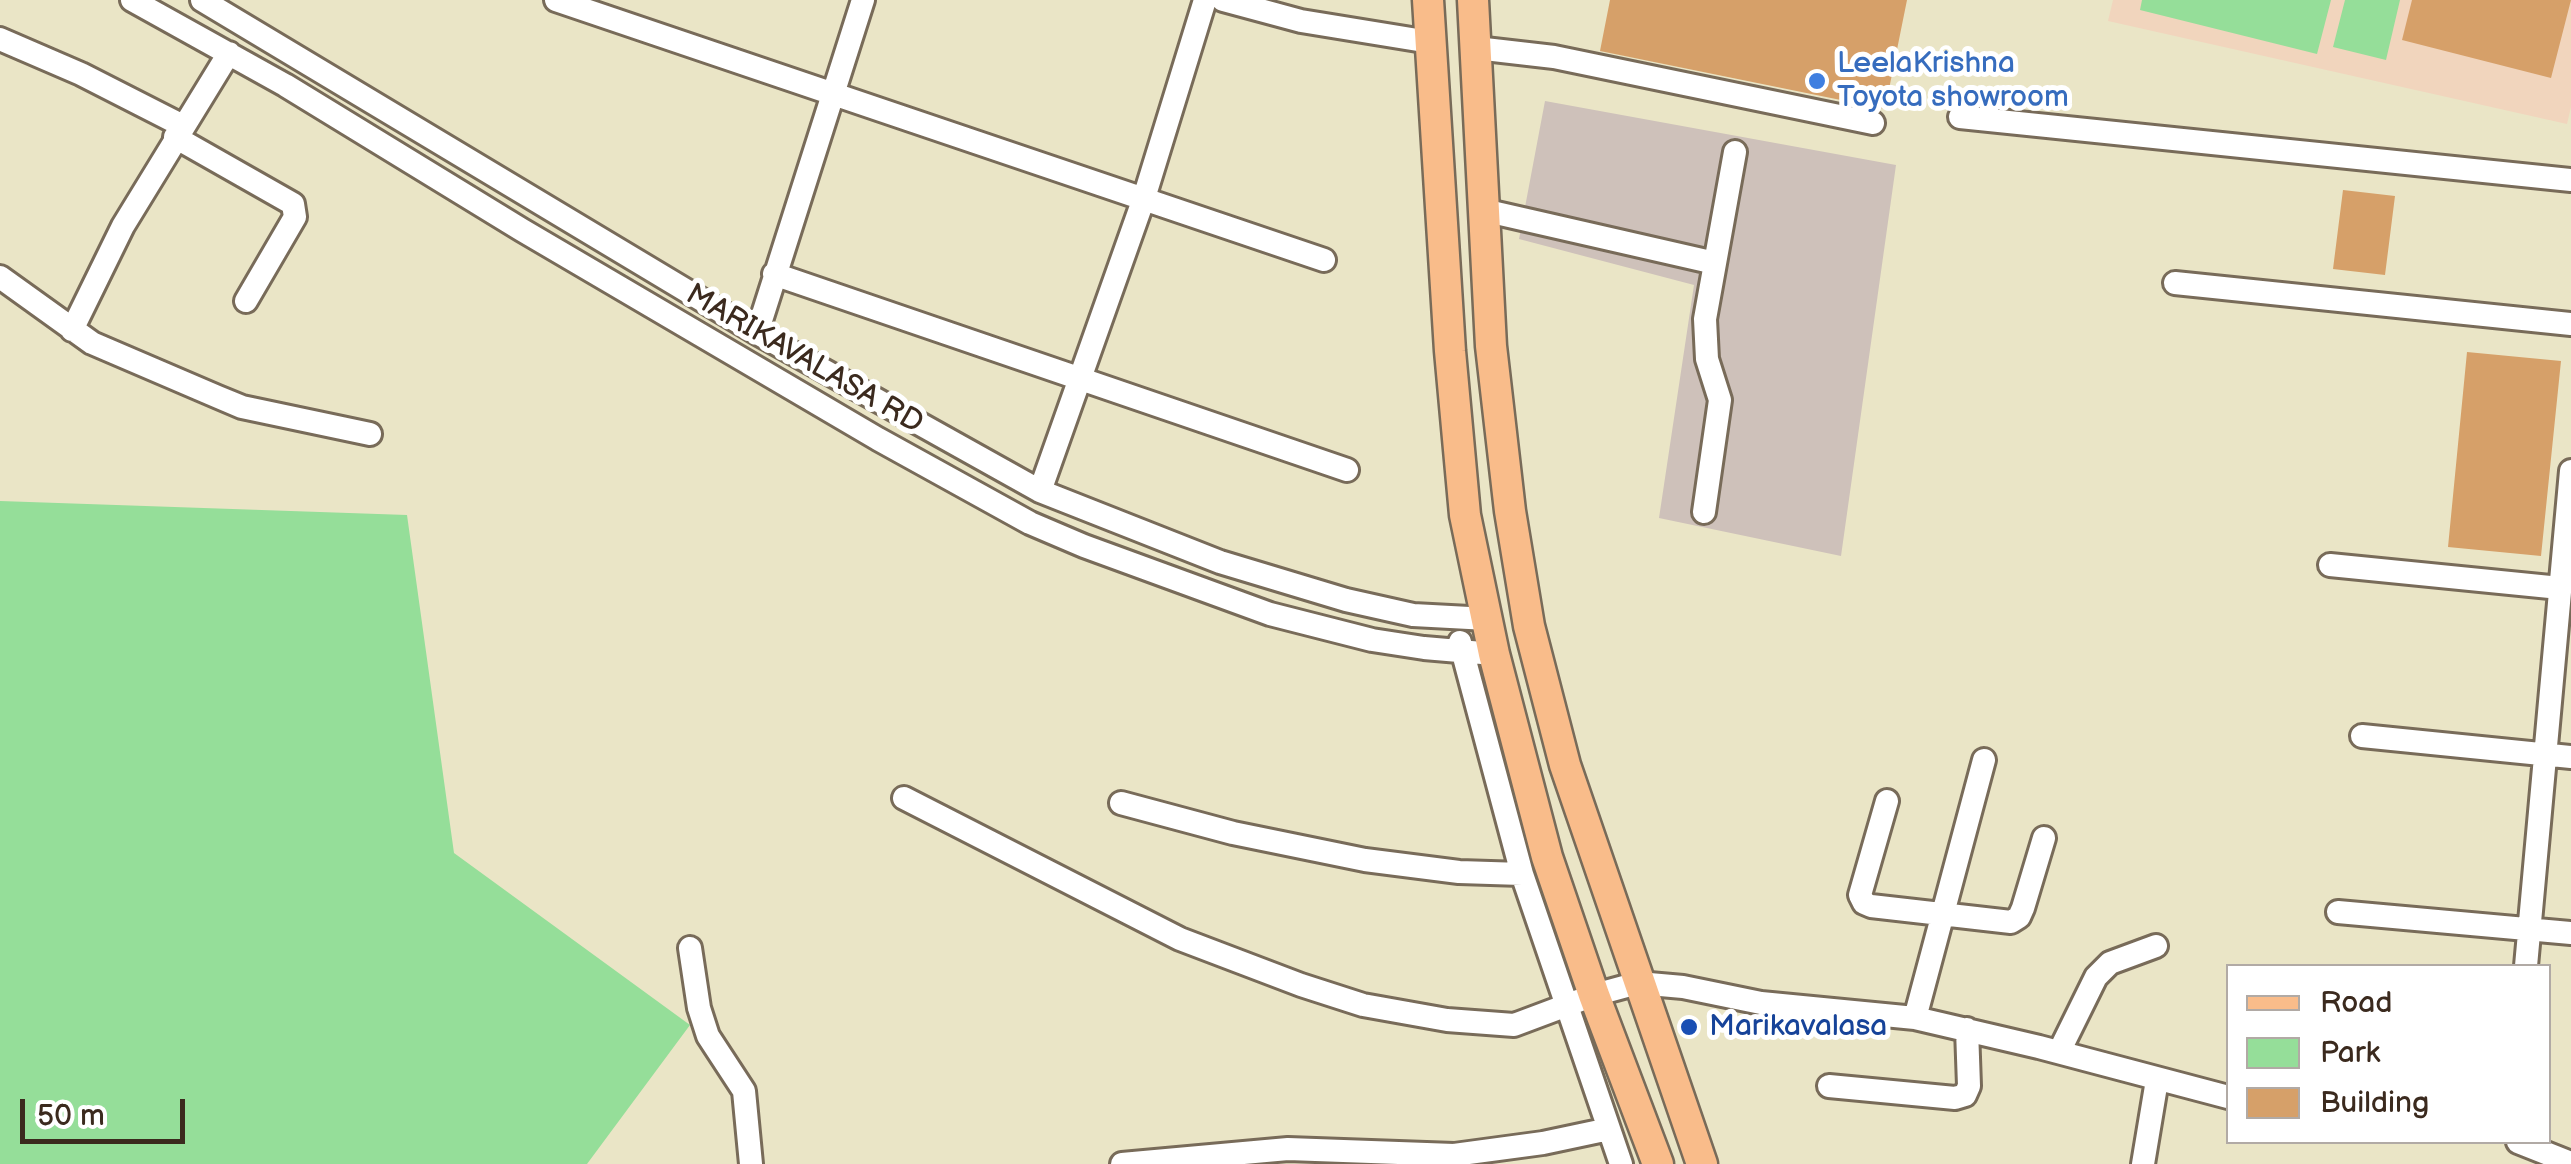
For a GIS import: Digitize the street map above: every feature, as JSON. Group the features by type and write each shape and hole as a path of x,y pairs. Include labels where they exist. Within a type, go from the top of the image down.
{"main road":[{"path":"1428,0 1450,351 1464,496 1494,654 1581,1000 1658,1164"},
{"path":"1473,0 1482,210 1498,401 1510,511 1529,626 1565,765 1702,1164"}],"street":[{"name":"MARIKAVALASA RD","path":"132,0 229,52 621,288 1030,523 1270,614 1372,640 1494,654"},
{"name":"MARIKAVALASA RD","path":"202,0 757,333 1040,491 1220,562 1346,600 1412,615 1488,620"},
{"path":"556,0 1324,260"},
{"path":"757,333 863,0"},
{"path":"1040,491 1144,198 1206,0"},
{"path":"1223,0 1300,20 1430,42"},
{"path":"0,39 81,74 294,204 295,218 246,301"},
{"path":"1476,48 1554,56 1873,123"},
{"path":"72,330 123,226 229,52"},
{"path":"285,85 300,59"},
{"path":"1960,117 2571,180"},
{"path":"1704,512 1720,400 1705,342 1705,319 1734,152"},
{"path":"1482,210 1715,264"},
{"path":"774,274 1347,470"},
{"path":"0,277 92,342 242,407 370,434"},
{"path":"2176,283 2571,324"},
{"path":"2526,964 2571,471"},
{"path":"2330,565 2560,588"},
{"path":"1454,620 1522,874 1581,1000 1609,1129 1621,1164"},
{"path":"2362,736 2571,758"},
{"path":"1915,1018 1984,760"},
{"path":"904,798 1180,938 1364,1005 1446,1020 1514,1024 1638,983 1683,987 1761,1003 1915,1018 2226,1097"},
{"path":"1121,802 1232,832 1349,857 1458,872 1522,874"},
{"path":"1888,802 1860,895 1871,906 2002,922 2019,918 2044,838"},
{"path":"2338,912 2571,932"},
{"path":"2059,1052 2096,977 2110,963 2156,946"},
{"path":"690,948 698,1008 708,1036 744,1091 752,1164"},
{"path":"1829,1086 1955,1098 1964,1095 1970,1086 1967,1029"},
{"path":"2143,1164 2156,1080"},
{"path":"1122,1164 1288,1148 1454,1155 1609,1129"},
{"path":"2523,1144 2571,1163"}],"shaded area":[{"path":"2113,0 2571,0 2571,107 2567,124 2108,21"},
{"path":"1545,101 1896,165 1841,556 1659,518 1694,285 1519,239"}],"green space":[{"path":"2142,0 2331,0 2317,54 2140,10"},
{"path":"2345,0 2400,0 2386,60 2333,47"},
{"path":"0,501 407,515 454,853 690,1025 587,1164 0,1164"}],"building":[{"name":"LeelaKrishna Toyota showroom","path":"1610,0 1907,0 1885,109 1600,51"},
{"path":"2412,0 2571,0 2551,78 2402,40"},
{"path":"2343,190 2395,196 2385,275 2333,269"},
{"path":"2467,352 2561,361 2541,556 2448,547"}],"place":[{"name":"LeelaKrishna Toyota showroom","path":"1817,81"},
{"name":"Marikavalasa","path":"1689,1027"}]}
